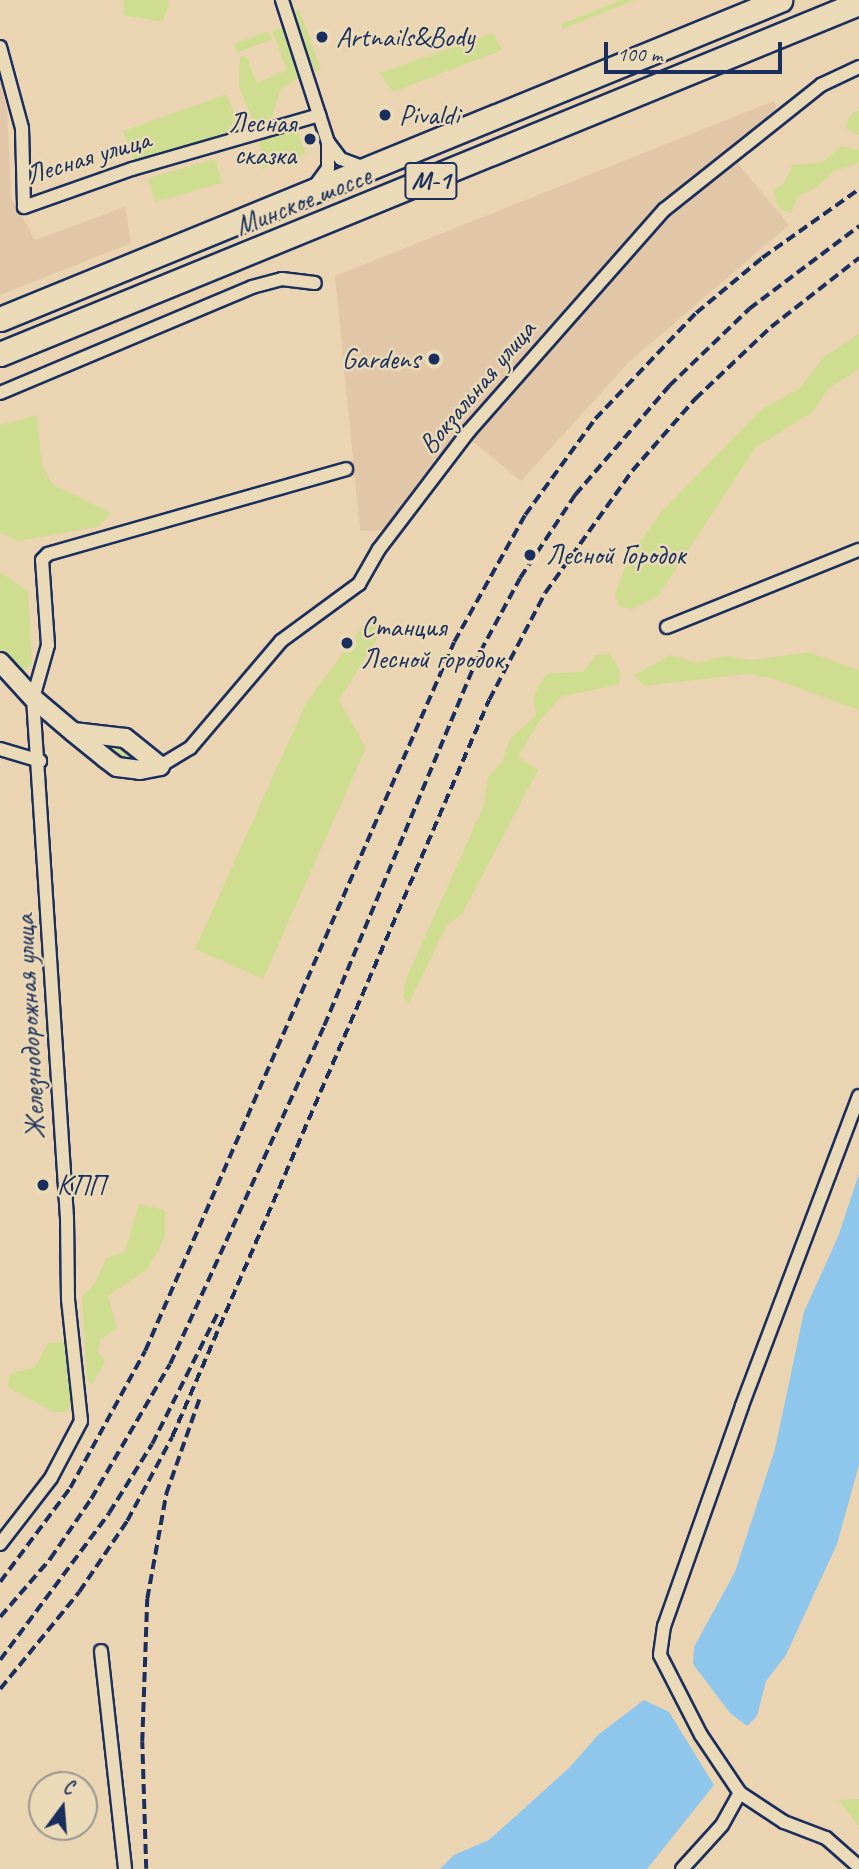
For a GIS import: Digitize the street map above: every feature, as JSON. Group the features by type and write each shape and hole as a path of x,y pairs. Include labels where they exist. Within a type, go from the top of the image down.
{"highway":[{"name":"Минское шоссе","path":"0,319 312,189 780,0"},
{"name":"Минское шоссе","path":"0,354 859,3"}],"street":[{"path":"282,0 328,142 328,168 312,189"},
{"name":"Лесная улица","path":"0,47 22,128 24,207 131,169 319,115"},
{"name":"Вокзальная улица","path":"160,766 190,748 281,641 359,584 379,549 469,431 664,210 821,85 859,68"},
{"path":"328,142 345,163 365,168"},
{"path":"0,393 252,287 282,279 315,283"},
{"path":"33,698 48,645 44,556 346,469"},
{"path":"667,627 859,550"},
{"path":"0,662 33,698 117,767 139,770 160,766"},
{"name":"Железнодорожная улица","path":"0,1544 51,1478 81,1421 70,1312 40,761 33,698"},
{"path":"73,732 125,738 160,766"},
{"path":"0,749 40,761"},
{"path":"859,1096 664,1626 660,1655 701,1735 740,1793 784,1822 826,1838 859,1867"},
{"path":"101,1651 125,1869"},
{"path":"682,1869 722,1825 740,1793"}],"shaded area":[{"path":"0,78 7,110 11,197 35,240 125,207 131,243 0,295"},
{"name":"Gardens","path":"774,101 778,113 657,211 473,416 386,530 360,531 335,276"},
{"path":"735,160 789,225 629,362 521,481 470,439 668,219"}],"green space":[{"path":"124,0 167,0 169,5 162,22 123,15"},
{"path":"621,0 635,0 562,29 562,24"},
{"path":"299,9 321,69 316,73 291,14"},
{"path":"286,26 302,76 280,90 270,125 256,129 239,86 240,57 246,55 257,83 287,70 272,31"},
{"path":"269,31 272,39 237,53 234,44"},
{"path":"493,33 502,50 393,92 380,73"},
{"path":"227,94 239,129 134,162 123,131"},
{"path":"859,111 859,135 847,130 846,124 852,113"},
{"path":"297,127 306,154 262,169 259,135"},
{"path":"841,146 859,150 859,163 834,171 816,188 798,196 791,213 779,209 773,191 784,183 792,165 823,162"},
{"path":"215,159 222,183 155,202 148,178"},
{"path":"859,334 859,369 828,389 813,412 756,447 658,596 633,609 620,607 615,595 629,557 661,512 762,409 799,389 825,356"},
{"path":"37,415 42,464 52,484 111,513 98,527 18,541 0,533 0,425"},
{"path":"0,572 28,591 32,663 21,675 0,652"},
{"path":"370,616 383,629 339,700 366,748 263,979 195,949 306,703"},
{"path":"809,652 859,670 859,710 771,678 746,674 644,686 634,675 671,655 698,663 725,656 752,660"},
{"path":"610,654 620,672 619,685 562,696 538,723 518,757 538,770 462,914 447,925 409,1003 403,998 406,979 484,805 488,777 503,760 510,739 536,715 533,700 538,686 547,674 583,672 596,655"},
{"path":"90,736 120,739 146,764 121,762"},
{"path":"139,1204 165,1210 165,1237 148,1269 108,1296 117,1328 100,1340 98,1352 105,1362 92,1385 87,1381 82,1297 95,1283 106,1258 125,1252"},
{"path":"68,1342 74,1400 66,1412 53,1412 8,1387 10,1374 35,1367 48,1343"},
{"path":"859,1799 859,1826 838,1800"}],"water":[{"path":"859,1174 859,1465 837,1544 786,1655 766,1681 757,1716 747,1726 730,1713 693,1664 694,1647 735,1572 775,1449 804,1312 838,1237"},
{"path":"644,1700 669,1712 714,1785 647,1869 440,1869 454,1855 489,1840 569,1768 599,1734"}],"railway":[{"path":"0,1582 70,1488 145,1351 454,642 525,515 595,419 696,313 762,258 859,189"},
{"path":"0,1617 50,1559 91,1499 170,1364 324,1026 480,652 520,578 575,495 669,386 749,309 859,226"},
{"path":"0,1689 79,1592 127,1521 172,1437 489,700 545,593 632,471 695,399 771,327 859,258"},
{"path":"0,1660 109,1513 152,1444 218,1312"},
{"path":"146,1869 142,1742 147,1599 166,1494 200,1397"}],"place":[{"name":"Artnails&Body","path":"322,37"},
{"name":"Pivaldi","path":"385,115"},
{"name":"Лесная сказка","path":"310,139"},
{"name":"Gardens","path":"434,359"},
{"name":"Лесной Городок","path":"530,555"},
{"name":"Станция Лесной городок","path":"347,643"},
{"name":"КПП","path":"43,1185"}]}
